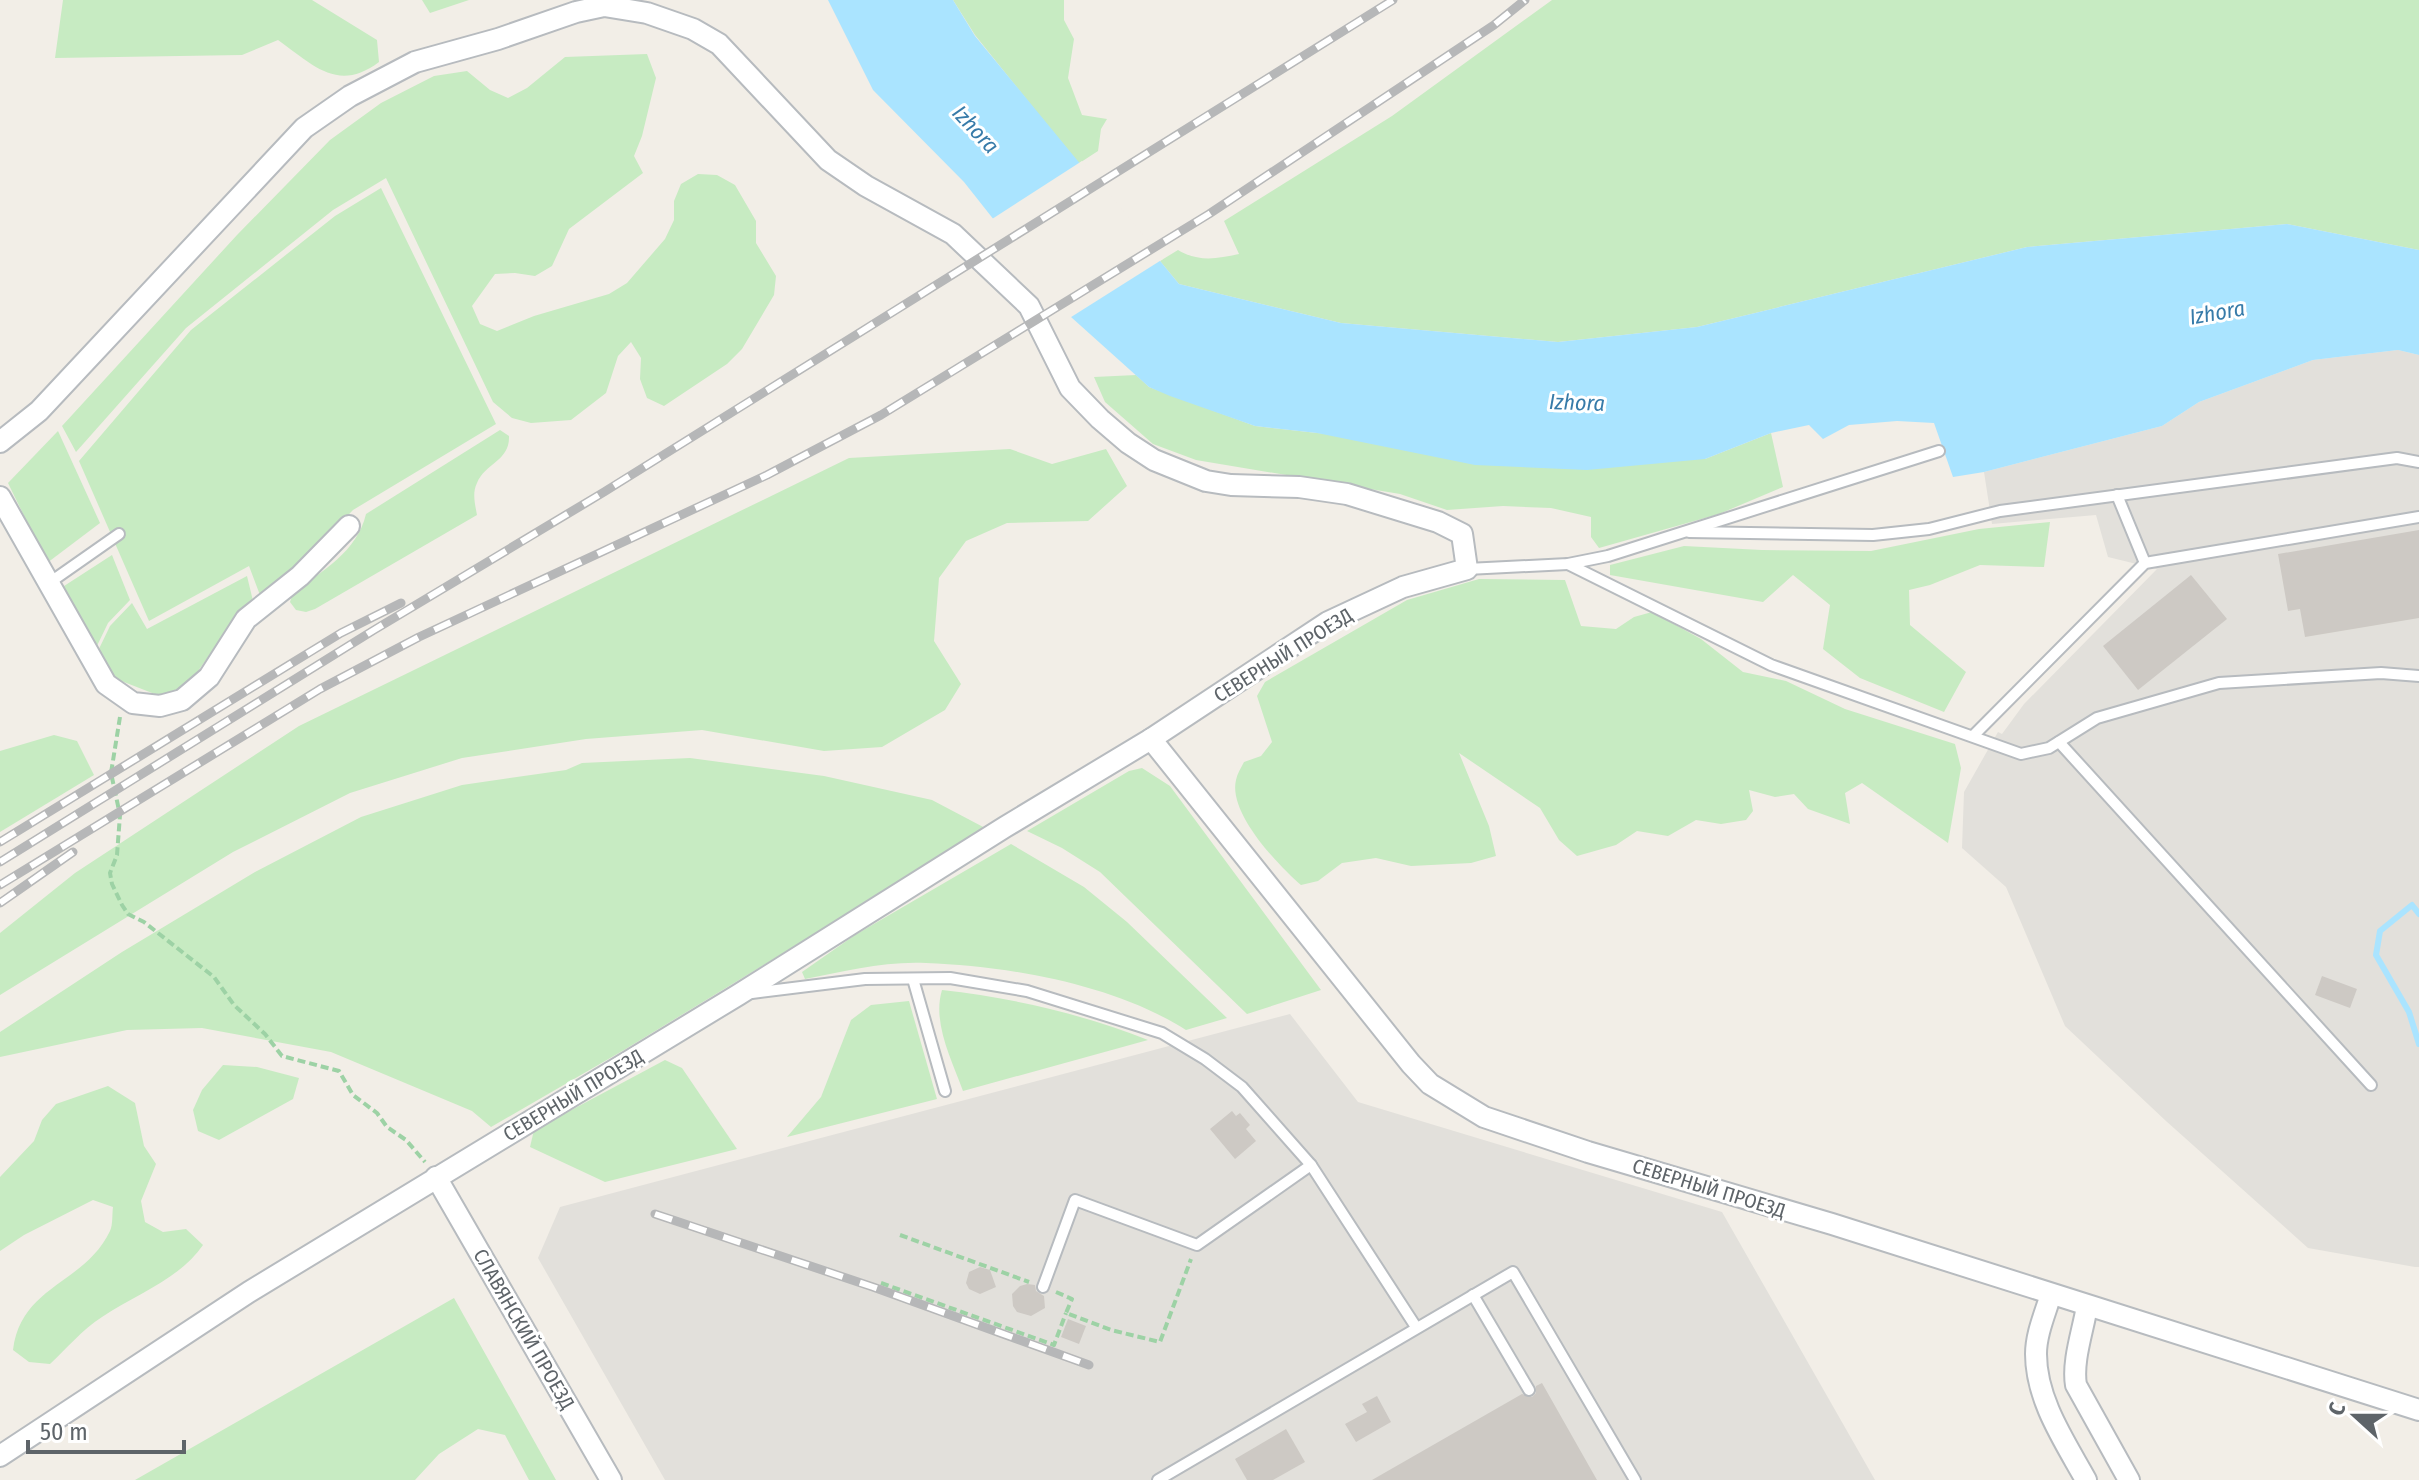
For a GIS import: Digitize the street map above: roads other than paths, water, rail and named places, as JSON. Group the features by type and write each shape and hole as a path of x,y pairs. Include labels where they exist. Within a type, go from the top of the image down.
{"street":[{"path":"0,442 39,411 304,128 350,96 415,62 604,6 647,13 693,29 719,44 828,160 866,186 953,234 1029,306 1070,388 1128,443 1154,460 1206,481 1299,487 1347,494 1438,522 1462,534 1467,569"},
{"path":"0,497 106,684 133,703 160,706 182,700 209,677 246,619 300,576 349,526"},
{"name":"СЕВЕРНЫЙ ПРОЕЗД","path":"0,1456 249,1292 1151,739 1328,622 1403,587 1467,569"},
{"name":"СЕВЕРНЫЙ ПРОЕЗД","path":"1151,739 1411,1064 1430,1084 1484,1117 2419,1410"},
{"name":"СЛАВЯНСКИЙ ПРОЕЗД","path":"436,1177 611,1480"},
{"path":"2051,1294 2038,1334 2038,1374 2045,1401 2086,1480"},
{"path":"2087,1306 2080,1348 2073,1368 2076,1385 2129,1480"},
{"path":"2080,1348 2088,1334 2100,1324 2118,1316"}],"lane":[{"path":"1467,569 1568,564 1608,556 1939,451"},
{"path":"1689,532 1873,535 1929,529 2000,511 2117,495 2397,458 2419,462"},
{"path":"2117,495 2145,563"},
{"path":"1973,736 2145,563 2419,517"},
{"path":"49,583 119,534"},
{"path":"1568,564 1771,665 2021,754 2049,748 2097,718 2219,683 2381,673 2419,676"},
{"path":"2059,742 2371,1085"},
{"path":"738,995 865,979 950,978 1027,991 1162,1033 1205,1059 1242,1087 1311,1165 1416,1327"},
{"path":"913,979 945,1091"},
{"path":"1043,1287 1075,1200 1197,1245 1311,1165"},
{"path":"1158,1480 1513,1272 1635,1480"},
{"path":"1473,1295 1529,1390"}],"water":[{"name":"Izhora","path":"828,0 953,0 975,36 1179,284 1341,323 1558,342 1697,327 2027,247 2287,224 2419,250 2419,355 2398,350 2313,360 2199,402 2162,426 1984,472 1953,477 1934,423 1897,421 1849,425 1823,439 1809,425 1771,433 1705,459 1587,470 1475,465 1317,433 1255,426 1149,387 1071,317 964,182 873,90"}],"waterway":[{"path":"2419,914 2412,905 2380,931 2376,955 2409,1012 2419,1044"}],"railway":[{"path":"0,862 374,630 604,492 1393,0"},
{"path":"0,885 320,689 419,637 767,475 881,415 1209,214 1494,25 1525,0"},
{"path":"0,842 341,633 401,603"},
{"path":"0,903 73,852"},
{"path":"655,1214 873,1287 1089,1365"}]}
